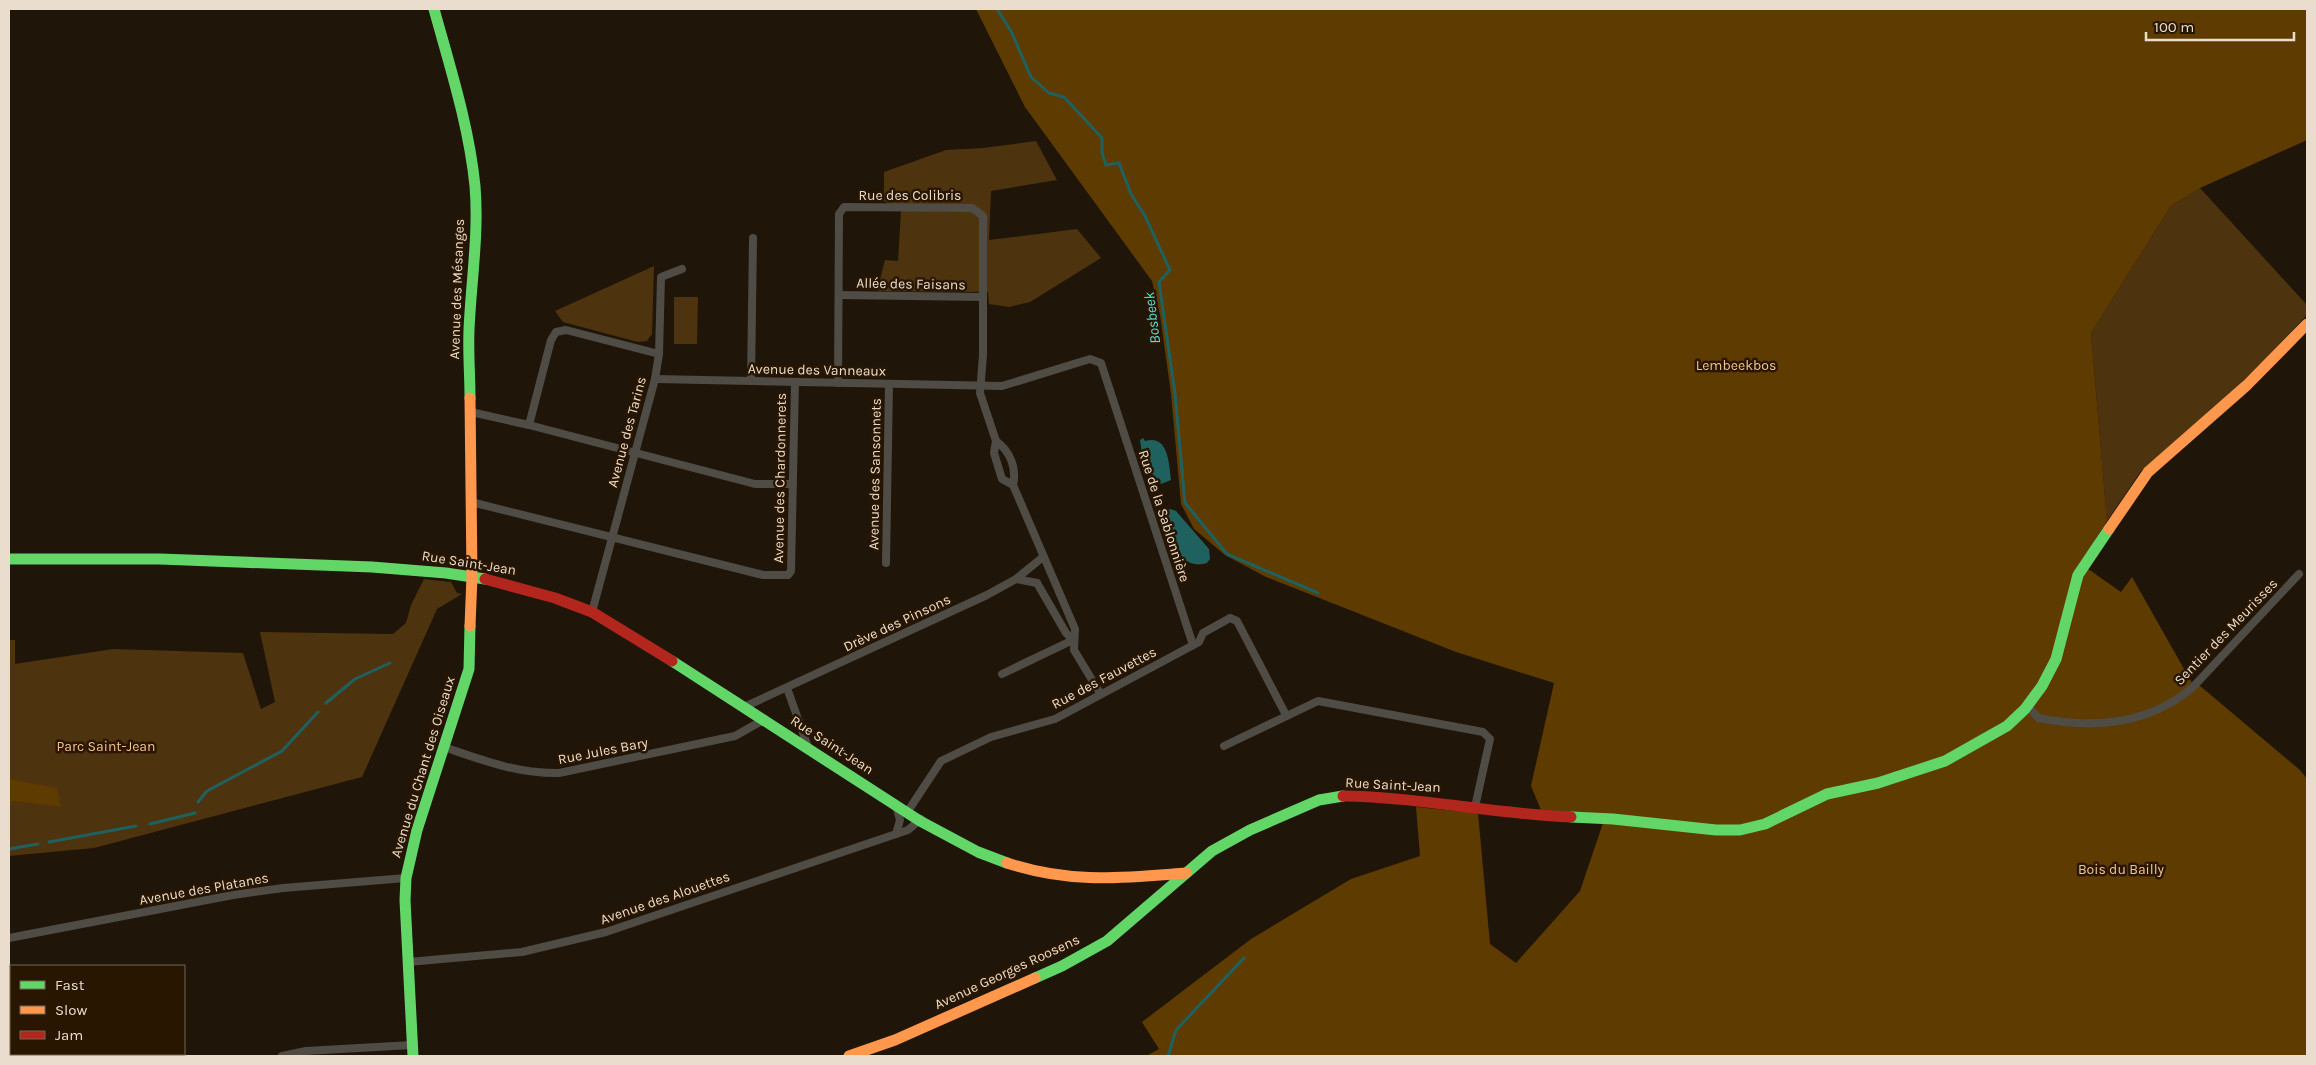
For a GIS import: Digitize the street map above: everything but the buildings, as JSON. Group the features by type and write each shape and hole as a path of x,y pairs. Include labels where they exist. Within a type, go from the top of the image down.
{"street":[{"name":"Avenue des Mésanges","path":"434,9 463,119 475,186 476,236 469,331 472,576"},
{"name":"Rue des Colibris","path":"839,295 839,214 844,207 972,208 983,216 983,355 979,386"},
{"path":"751,381 753,238"},
{"name":"Avenue des Tarins","path":"592,612 655,379 659,354 661,277 682,269"},
{"path":"838,383 839,295"},
{"name":"Allée des Faisans","path":"839,295 984,297"},
{"name":"Rue Saint-Jean","path":"9,559 159,559 359,565 472,576 556,596 592,612 764,719 908,812 969,847 1013,865 1040,873 1115,880 1186,873 1212,851 1250,830 1319,800 1344,796 1381,796 1475,807 1522,815 1613,818 1716,830 1740,830 1764,824 1827,794 1885,781 1940,764 1976,746 2007,726 2028,706 2042,686 2056,659 2066,627 2074,585 2095,548 2148,472 2247,385 2307,324"},
{"path":"529,425 551,340 556,332 566,330 659,354"},
{"name":"Rue de la Sablonnière","path":"979,386 1008,385 1090,359 1100,363 1193,645"},
{"name":"Avenue des Vanneaux","path":"655,379 979,386"},
{"name":"Avenue des Chardonnerets","path":"613,537 763,575 788,575 791,571 795,382"},
{"name":"Avenue des Sansonnets","path":"886,563 888,384"},
{"path":"979,386 996,441 994,453 1002,478 1013,485"},
{"path":"470,412 529,425 755,484 793,484"},
{"path":"996,441 1006,448 1015,474 1013,485 1075,629 1074,650 1100,693"},
{"path":"471,502 613,537"},
{"name":"Drève des Pinsons","path":"744,707 979,599 1016,579 1043,557"},
{"name":"Sentier des Meurisses","path":"2028,706 2038,718 2082,724 2112,724 2161,708 2182,696 2207,673 2299,574"},
{"name":"Avenue du Chant des Oiseaux","path":"413,1051 405,900 406,878 417,830 468,669 472,576"},
{"path":"1016,579 1037,583 1052,576"},
{"path":"1037,583 1066,633 1073,640"},
{"path":"1193,645 1199,642 1203,633 1230,618 1237,621 1286,715"},
{"path":"1002,674 1073,640"},
{"name":"Rue des Fauvettes","path":"908,812 941,762 991,737 1055,719 1088,703 1100,693 1193,645"},
{"path":"787,688 808,747"},
{"path":"1224,746 1318,701 1483,732 1490,739 1475,807"},
{"name":"Rue Jules Bary","path":"444,747 506,768 534,774 559,774 735,736 764,719"},
{"path":"895,803 900,820 896,834"},
{"name":"Avenue des Alouettes","path":"408,962 522,952 606,932 908,830 921,819"},
{"name":"Avenue Georges Roosens","path":"849,1056 894,1040 1062,966 1088,952 1107,941 1149,907 1186,873"},
{"name":"Avenue des Platanes","path":"9,938 233,895 283,888 406,878"},
{"path":"282,1056 306,1051 413,1051"}],"green space":[{"name":"Lembeekbos","path":"976,9 2307,9 2307,140 2200,188 2171,206 2091,333 2107,521 2081,564 2121,592 2132,577 2192,683 2199,685 2300,770 2307,779 2307,1056 1146,1056 1159,1049 1142,1022 1251,939 1351,879 1420,856 1416,807 1478,813 1490,944 1516,963 1580,891 1605,817 1541,810 1531,786 1554,683 1456,652 1266,577 1225,555 1194,529 1181,504 1171,394 1160,315 1152,281 1025,107"},
{"path":"1036,141 1057,180 991,191 989,240 1077,229 1101,258 1030,302 1009,307 989,304 988,292 879,291 878,287 885,260 898,261 901,211 884,201 884,172 946,150 983,148"},
{"path":"2200,188 2307,305 2307,315 2253,372 2141,471 2107,521 2091,333 2171,206"},
{"path":"654,266 652,334 647,341 638,342 563,322 555,311"},
{"path":"674,297 698,297 697,344 674,344"},
{"name":"Parc Saint-Jean","path":"424,579 451,582 457,593 462,594 437,609 362,777 94,848 9,856 9,640 15,640 15,664 113,649 243,653 261,709 275,702 260,632 393,634 406,623 411,605"},
{"path":"9,779 57,788 61,807 14,801 9,804"}],"water":[{"path":"1143,438 1145,441 1153,440 1159,442 1163,446 1168,459 1171,480 1161,484 1148,469 1142,454 1140,440"},
{"path":"1166,510 1176,511 1209,549 1210,559 1207,563 1198,564 1190,562 1183,558 1178,551 1163,519 1167,515"}],"waterway":[{"name":"Bosbeek","path":"997,9 1011,31 1031,77 1049,93 1064,97 1102,138 1102,153 1106,165 1119,163 1131,194 1145,216 1170,270 1159,282 1175,394 1185,503 1227,554 1318,593"},
{"path":"326,703 355,679 390,663"},
{"path":"198,802 207,791 282,751 318,712"},
{"path":"150,824 195,813"},
{"path":"49,842 136,826"},
{"path":"9,849 38,844"},
{"path":"1168,1056 1176,1030 1244,958"}],"traffic: fast":[{"path":"434,9 464,119 475,186 475,240 469,338 470,398"},
{"path":"1571,817 1613,819 1716,830 1740,830 1765,824 1827,794 1878,783 1945,761 2007,726 2025,709 2042,686 2056,659 2078,575 2109,529"},
{"path":"9,559 160,559 372,567 446,573 485,579"},
{"path":"413,1056 405,900 406,878 417,830 469,669 470,626"},
{"path":"672,661 920,821 978,852 1007,863"},
{"path":"1035,978 1062,966 1107,941 1212,851 1250,830 1319,800 1343,796"}],"traffic: slow":[{"path":"2109,529 2148,472 2247,385 2307,324"},
{"path":"470,398 472,576 470,626"},
{"path":"1007,863 1030,870 1074,877 1117,878 1186,873"},
{"path":"849,1056 895,1040 1035,978"}],"traffic: jam":[{"path":"485,579 555,598 592,612 672,661"},
{"path":"1343,796 1400,799 1514,813 1571,817"}],"park label":[{"name":"Bois du Bailly","path":"2121,869"}]}
